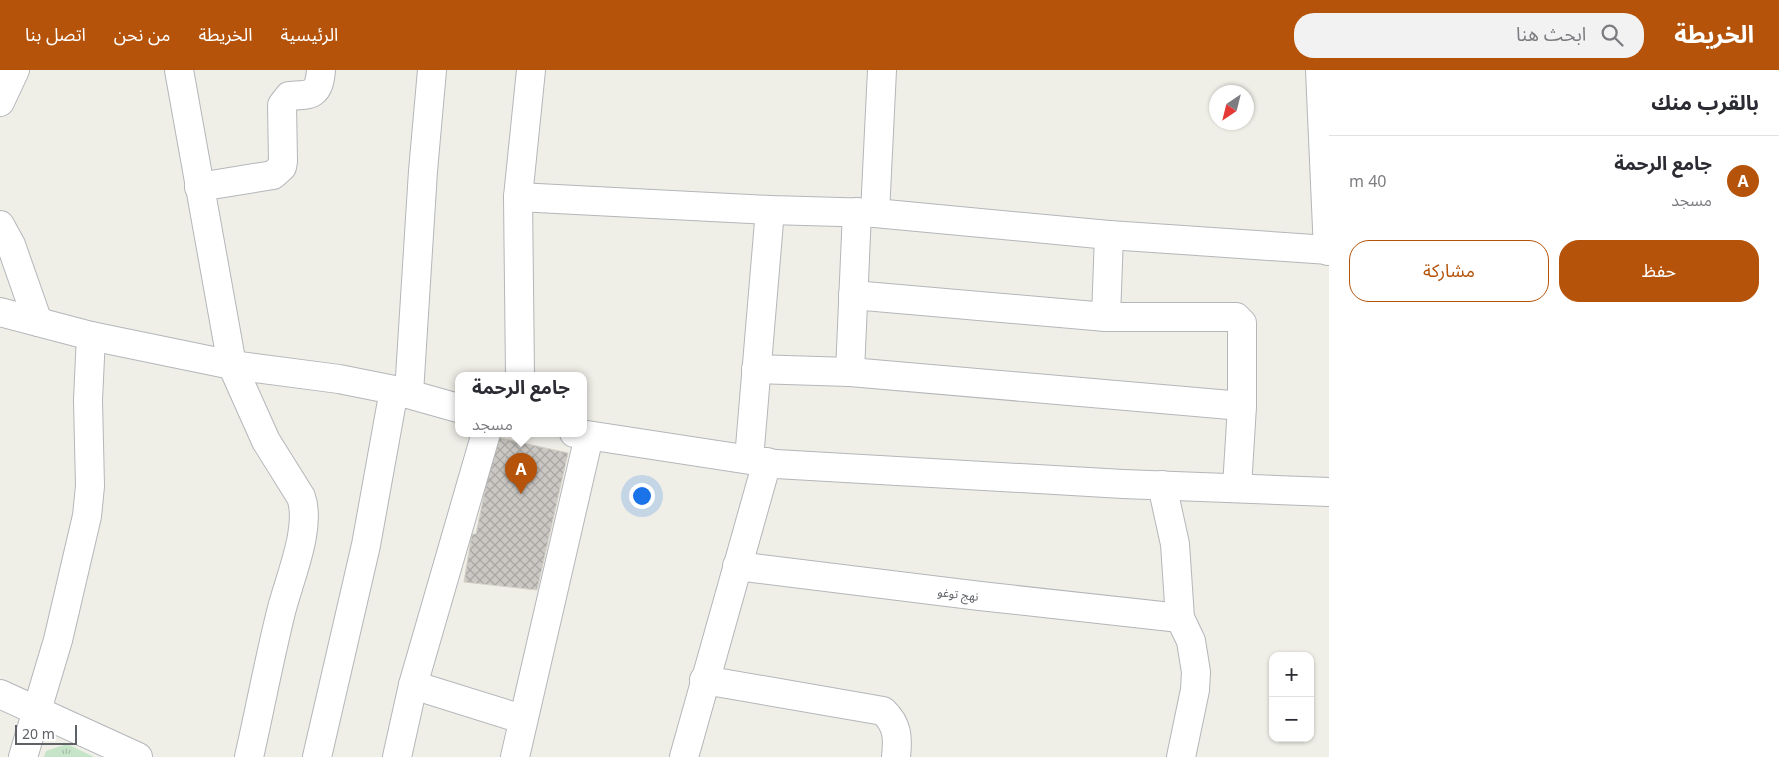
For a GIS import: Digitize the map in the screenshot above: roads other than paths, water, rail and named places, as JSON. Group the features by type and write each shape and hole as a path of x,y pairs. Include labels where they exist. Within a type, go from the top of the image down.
{"street":[{"path":"0,102 16,70"},
{"path":"179,70 232,365 262,433 301,497 304,507 299,544 281,612 249,757"},
{"path":"199,187 273,175 278,172 283,162 282,105 290,96 308,95 314,92 319,85 321,70"},
{"path":"317,757 401,391 432,70"},
{"path":"520,372 518,196 530,70"},
{"path":"850,372 854,295 866,213 882,70"},
{"path":"518,196 770,210 866,213 1109,235 1329,250 1320,70"},
{"path":"684,757 737,566 758,461 756,369 770,210"},
{"path":"0,225 11,245 38,322"},
{"path":"1106,317 1109,235"},
{"path":"854,295 1106,317 1236,317 1240,320 1243,328 1242,406 1237,487"},
{"path":"0,312 91,336 232,365 339,379 401,391 455,407"},
{"path":"23,757 66,612 87,516 90,486 88,400 91,336"},
{"path":"756,369 850,372 1242,406"},
{"path":"587,435 758,461 1162,485 1329,492"},
{"path":"397,757 413,685 485,437"},
{"path":"515,757 580,437"},
{"path":"1162,485 1174,536 1180,618 1191,641 1196,672 1195,690 1181,757"},
{"name":"نهج توغو","path":"737,566 1180,618"},
{"path":"704,680 883,711 892,720 897,730 896,757"},
{"path":"413,685 522,719"},
{"path":"0,694 138,757"}],"place":[{"name":"جامع الرحمة","path":"521,494"}]}
